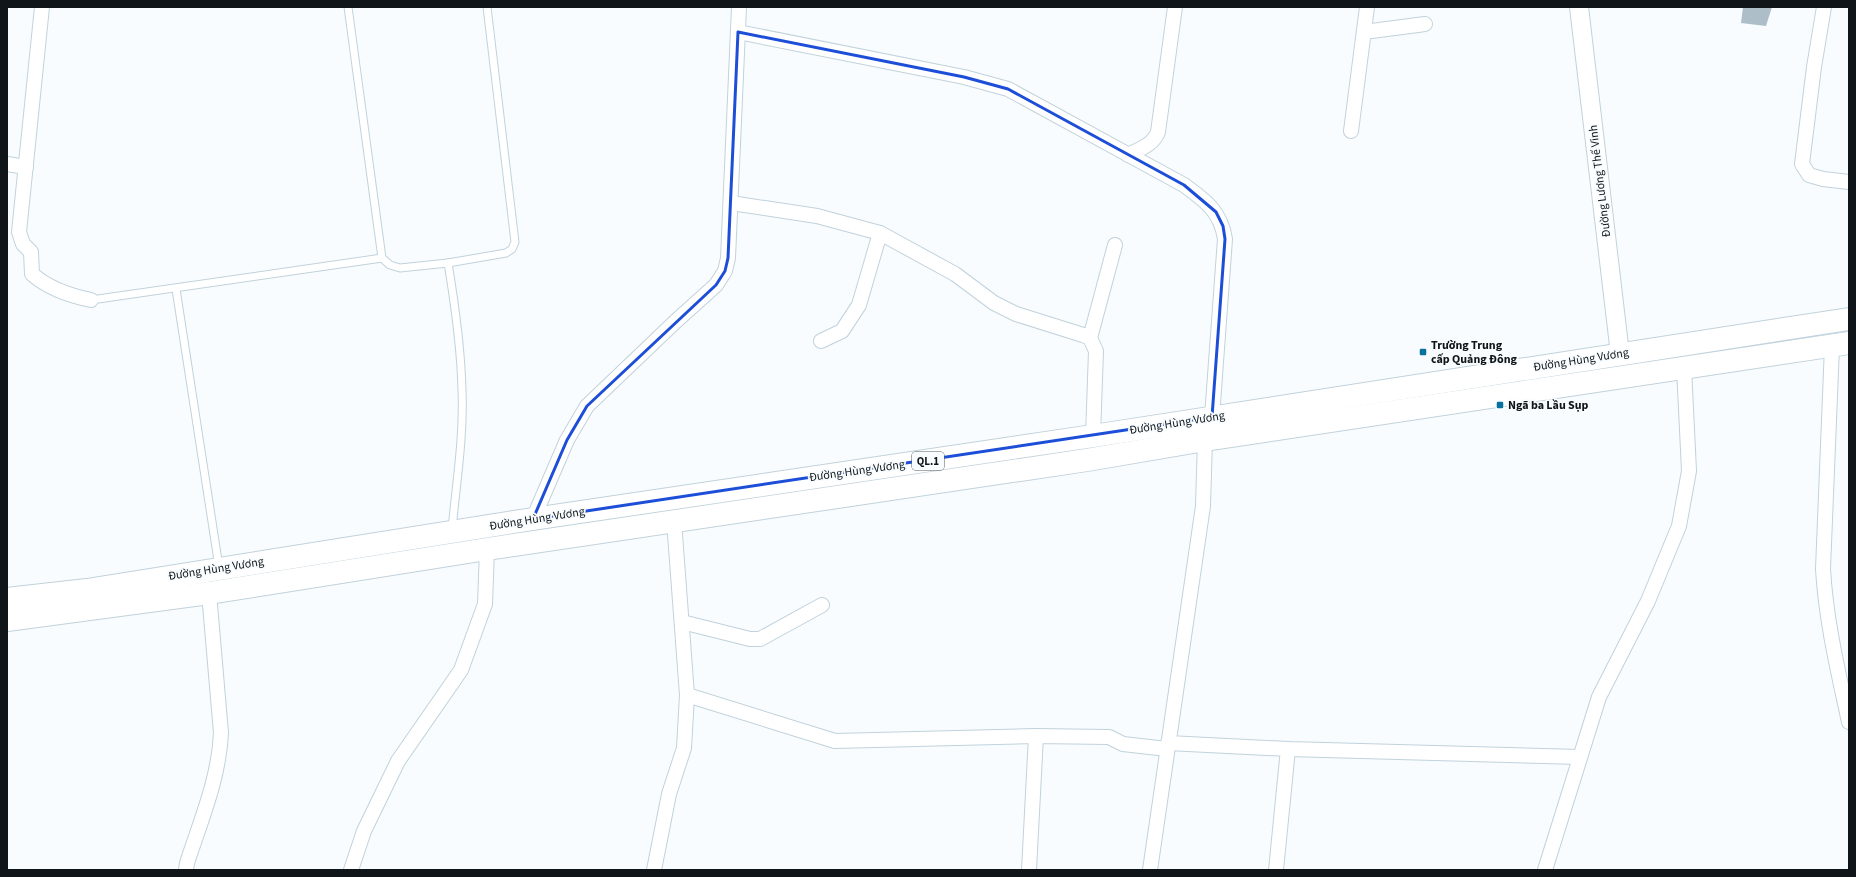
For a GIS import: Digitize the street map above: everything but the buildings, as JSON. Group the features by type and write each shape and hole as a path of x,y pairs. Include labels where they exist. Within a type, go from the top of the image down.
{"highway":[{"name":"Đường Hùng Vương","path":"7,599 87,590 533,519 1212,418 1849,319"},
{"name":"Đường Hùng Vương","path":"7,620 209,593 487,548 1079,461 1205,440 1841,344"}],"street":[{"path":"42,7 19,232 23,244 31,252 32,274 40,281 81,298 91,300"},
{"path":"533,519 567,440 587,406 721,279 728,258 739,7"},
{"path":"1128,155 1150,144 1158,132 1175,7"},
{"path":"1351,131 1367,7"},
{"name":"Đường Lương Thế Vinh","path":"1579,7 1620,354"},
{"path":"1824,7 1814,67 1802,164 1808,175 1823,179 1849,182"},
{"path":"1364,32 1424,24"},
{"path":"738,32 964,77 1008,89 1184,185 1203,198 1216,212 1223,226 1225,240 1212,418"},
{"path":"7,164 26,167"},
{"path":"731,203 817,216 880,233 955,274 994,303 1016,314 1090,338"},
{"path":"821,341 842,331 859,305 880,233"},
{"path":"1093,436 1096,351 1090,338 1115,245"},
{"path":"1841,344 1824,581 1831,641 1849,722"},
{"path":"1545,870 1599,697 1648,601 1679,526 1689,471 1684,368"},
{"path":"1150,870 1203,506 1205,440"},
{"path":"654,870 669,794 684,748 687,695 674,521"},
{"path":"351,870 364,831 398,761 461,670 485,604 487,548"},
{"path":"186,870 214,783 220,753 221,732 209,593"},
{"path":"682,622 750,639 760,639 822,605"},
{"path":"687,695 835,741 850,742 862,739 1036,736 1109,737 1124,744 1168,746 1580,757"},
{"path":"1028,870 1036,736"},
{"path":"1276,870 1288,750"}],"lane":[{"path":"348,7 382,258 390,265 400,268 448,263 506,253 512,249 515,242 487,7"},
{"path":"91,300 382,258"},
{"path":"448,263 459,332 462,391 460,443 452,532"},
{"path":"176,288 220,569"}],"highlighted area":[{"path":"738,32 964,77 1008,89 1184,185 1216,212 1223,226 1225,239 1212,417 533,519 567,440 587,406 716,285 725,271 728,258"}],"place":[{"name":"Trường Trung cấp Quảng Đông","path":"1423,352"},
{"name":"Ngã ba Lầu Sụp","path":"1500,405"}]}
